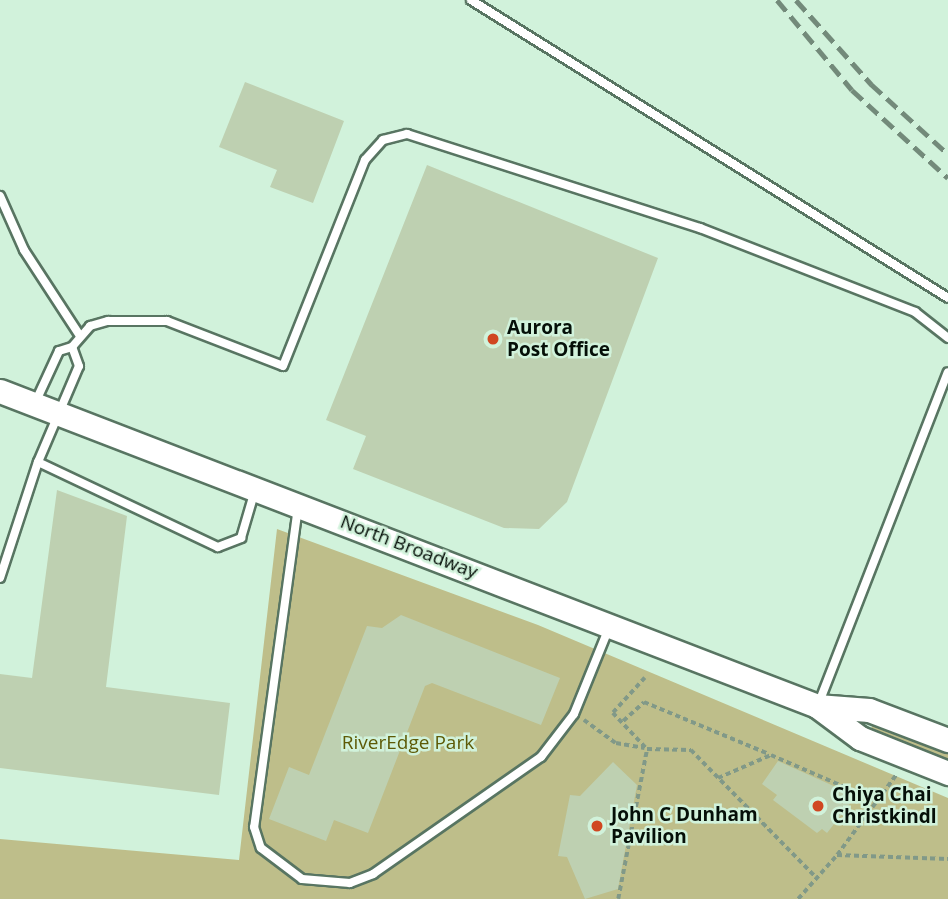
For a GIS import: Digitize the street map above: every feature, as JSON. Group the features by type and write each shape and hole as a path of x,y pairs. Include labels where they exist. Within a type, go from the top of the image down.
{"main road":[{"name":"North Broadway","path":"0,391 255,487 817,706 860,738 948,773"},
{"name":"North Broadway","path":"817,706 869,710 948,740"}],"lane":[{"path":"471,0 948,298"},
{"path":"34,404 58,351 72,347 80,336 108,321 167,321 283,366 365,160 383,140 407,134 700,228 915,312 948,338"},
{"path":"0,196 24,250 80,336"},
{"path":"0,578 38,461 79,366 72,347"},
{"path":"817,706 948,372"},
{"path":"38,461 218,547 241,538 255,487"},
{"path":"298,504 254,827 261,848 280,868 325,883 350,883 373,874 541,757 574,714 610,626"}],"path":[{"path":"645,678 613,713 647,749"},
{"path":"623,722 644,702 879,802"},
{"path":"574,714 616,743 647,749 691,750 817,878"},
{"path":"618,899 647,749"},
{"path":"718,778 771,755"},
{"path":"798,899 838,855 879,802 897,773"},
{"path":"838,855 948,859"}],"green space":[{"name":"RiverEdge Park","path":"277,529 538,625 948,798 948,899 0,899 0,839 239,860"},
{"path":"873,724 948,754 948,761 870,731"}],"building":[{"path":"245,82 344,121 313,203 270,187 277,170 219,147"},
{"name":"Aurora Post Office","path":"427,165 658,258 567,502 539,529 504,528 353,469 366,436 326,420"},
{"path":"57,490 127,516 106,687 230,703 219,795 0,768 0,674 32,678"},
{"path":"401,615 560,678 541,725 432,683 425,686 368,833 334,820 326,841 269,819 289,767 309,775 367,626 382,628"},
{"path":"778,761 856,796 827,833 822,829 817,833 773,800 777,795 762,784"},
{"name":"John C Dunham Pavilion","path":"613,762 637,785 618,889 585,899 567,857 558,856 570,795 580,796"}],"railway":[{"path":"777,0 852,90 948,178"},
{"path":"796,0 871,84 948,154"}],"place":[{"name":"Aurora Post Office","path":"493,339"},
{"name":"Chiya Chai Christkindl","path":"818,806"},
{"name":"John C Dunham Pavilion","path":"597,826"}]}
